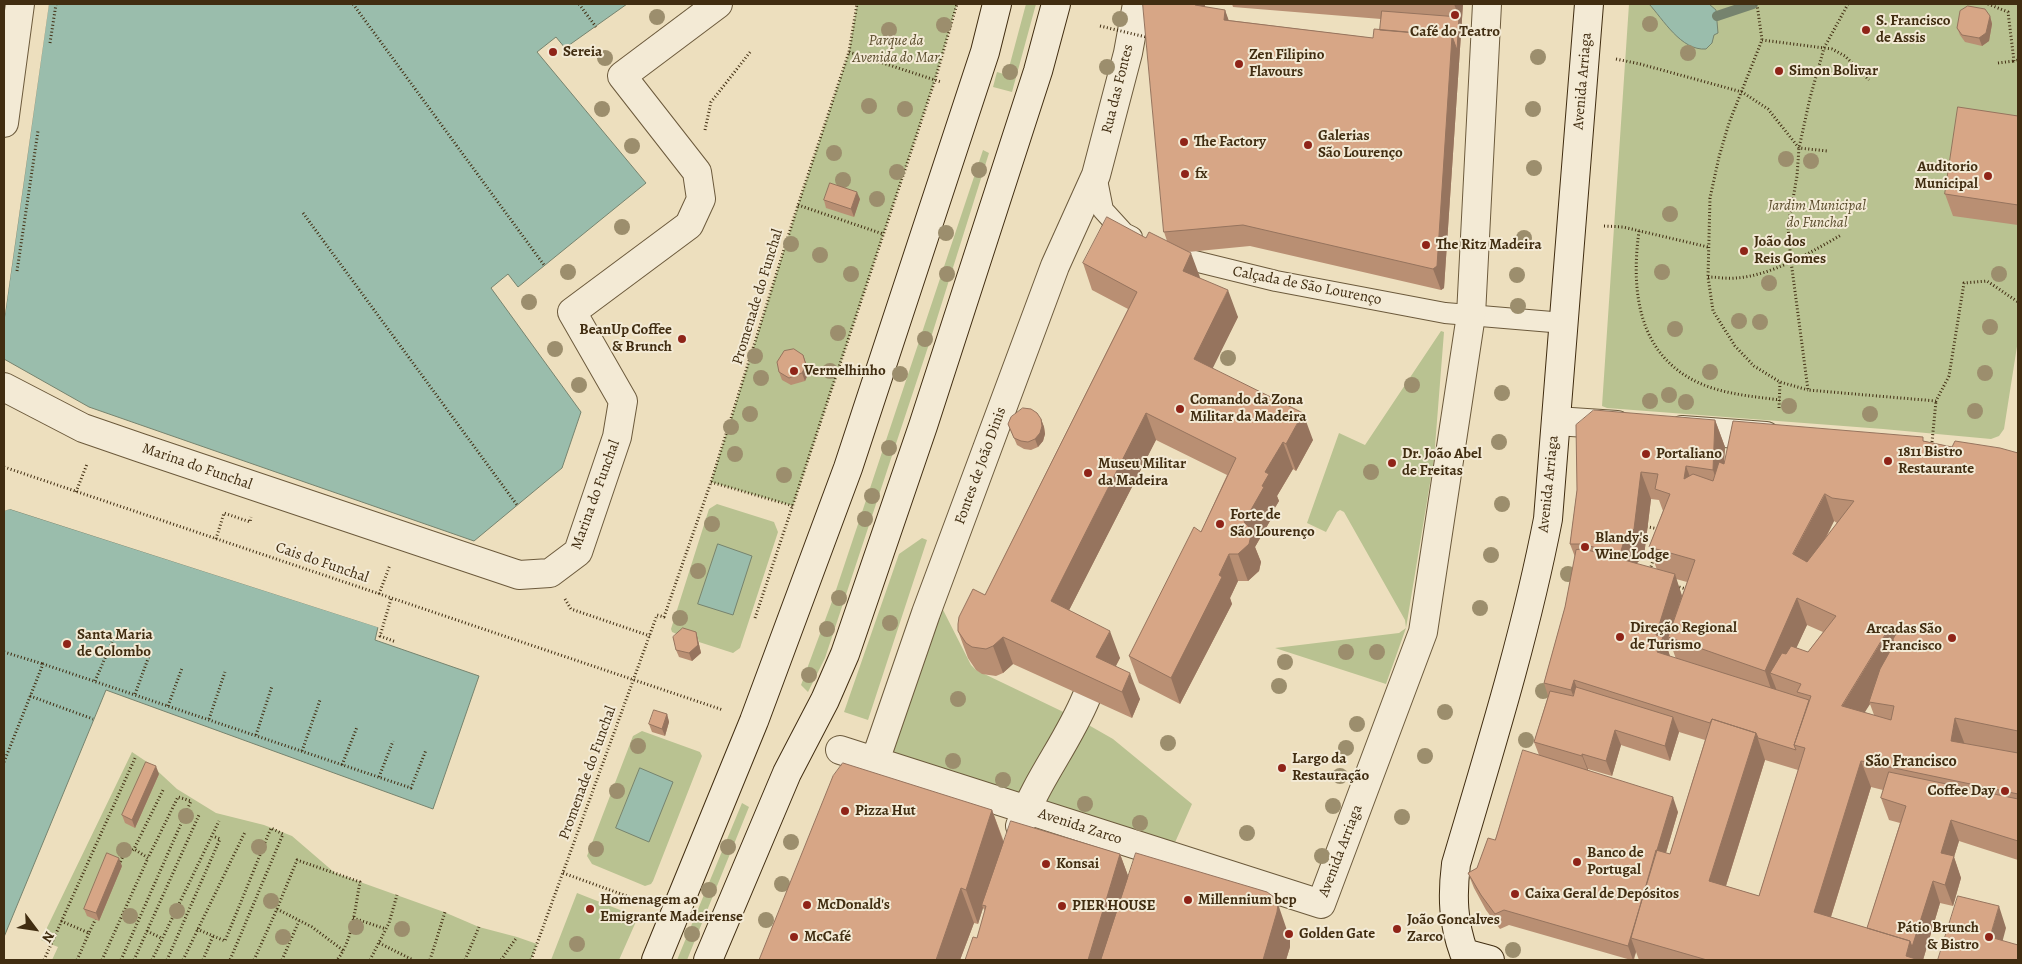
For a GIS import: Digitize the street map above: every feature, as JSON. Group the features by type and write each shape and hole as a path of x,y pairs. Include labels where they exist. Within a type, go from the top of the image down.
{"street":[{"path":"4,123 20,4"},
{"name":"Marina do Funchal","path":"4,388 83,428 405,538 519,575 550,573 578,552 617,437 623,401 572,312 689,225 701,199 697,172 622,76 718,4"},
{"path":"656,960 754,721 848,468 985,52 997,4"},
{"path":"708,960 787,773 825,700 845,654 923,426 1038,71 1056,4"},
{"name":"Rua das Fontes","path":"1096,175 1128,53 1137,4"},
{"name":"Avenida Arriaga","path":"1321,904 1423,632 1471,315 1487,4"},
{"name":"Avenida Arriaga","path":"1457,956 1458,936 1452,893 1456,864 1514,671 1536,581 1548,519 1589,4"},
{"name":"Fontes de João Dinis","path":"875,761 926,612 1055,266 1096,175"},
{"path":"1556,421 1794,438"},
{"path":"1013,846 1026,809 1078,719 1086,698"},
{"name":"Avenida Zarco","path":"840,750 1026,809 1147,859 1321,904"},
{"path":"1457,956 1490,960"}],"lane":[{"name":"Calçada de São Lourenço","path":"1096,175 1103,210 1124,233 1176,258 1285,282 1445,313 1564,323"}],"path":[{"path":"49,52 56,4"},
{"path":"353,4 544,265"},
{"path":"579,4 596,27"},
{"path":"857,4 849,52 944,83"},
{"path":"752,628 935,80 957,4"},
{"path":"1757,4 1762,40 1729,123 1718,158 1710,198 1708,277 1713,311 1735,346 1754,366 1780,382 1808,390 1936,401"},
{"path":"1808,390 1788,227 1798,176 1799,148 1810,98 1824,48 1848,4"},
{"path":"1988,4 2008,12 2016,60 1998,63"},
{"path":"1100,26 1152,38"},
{"path":"1762,40 1824,48 1845,56 1869,80"},
{"path":"711,102 751,51"},
{"name":"Promenade do Funchal","path":"531,960 657,615 664,617 711,482 798,205 849,52"},
{"path":"1615,59 1742,92 1768,109 1799,148 1826,152"},
{"path":"18,271 38,128"},
{"path":"798,205 884,234"},
{"path":"303,213 517,505"},
{"path":"1603,226 1640,231 1708,247"},
{"path":"1640,231 1636,255 1638,300 1643,322 1651,341 1662,356 1677,370 1692,379 1711,388 1736,394 1780,400 1780,382"},
{"path":"1708,277 1736,278 1758,274 1791,261 1841,235"},
{"path":"1932,442 1936,401 1948,376 1964,283 1987,281 2018,302"},
{"name":"Cais do Funchal","path":"4,467 633,680"},
{"path":"711,482 793,506"},
{"path":"1634,525 1662,530"},
{"path":"1648,577 1656,548"},
{"path":"1672,584 1696,592"},
{"path":"391,598 380,636 396,642"},
{"path":"571,609 650,636"},
{"path":"95,681 112,642"},
{"path":"4,652 135,694 411,788 426,750"},
{"path":"135,694 149,656"},
{"path":"4,762 43,664"},
{"path":"168,706 182,668"},
{"path":"209,720 225,672"},
{"path":"633,680 730,713"},
{"path":"256,735 272,686"},
{"path":"30,696 93,720"},
{"path":"302,751 320,700"},
{"path":"721,719 727,701"},
{"path":"342,765 357,727"},
{"path":"379,777 393,741"},
{"path":"44,960 136,756"},
{"path":"116,873 123,856 134,849 164,788"},
{"path":"102,960 178,797 191,801 121,960"},
{"path":"134,960 199,815"},
{"path":"152,960 161,938 219,822"},
{"path":"197,929 225,941 271,828 283,834 230,960"},
{"path":"183,960 245,832"},
{"path":"167,960 220,839 213,836"},
{"path":"134,849 148,858"},
{"path":"254,960 297,860 360,882 344,951 337,960"},
{"path":"563,873 649,904"},
{"path":"370,960 386,929 397,895"},
{"path":"77,960 100,908"},
{"path":"277,909 312,927 344,951"},
{"path":"430,960 444,912"},
{"path":"353,918 386,929"},
{"path":"61,921 89,933"},
{"path":"282,960 299,921"},
{"path":"464,960 479,927"},
{"path":"147,931 161,938"},
{"path":"203,960 213,936"},
{"path":"501,960 517,937"},
{"path":"379,943 413,960"}],"green space":[{"name":"Parque da Avenida do Mar","path":"857,4 957,4 935,80 793,506 711,482 798,205 849,52"},
{"path":"1026,4 1036,4 1012,92 993,87 997,72 1007,75"},
{"name":"Jardim Municipal do Funchal","path":"1629,4 2018,4 2018,340 2004,429 1999,436 1991,439 1607,408 1602,406"},
{"path":"983,150 989,153 929,344 825,658 808,692 801,685 834,596"},
{"path":"1441,331 1444,332 1434,459 1406,628 1405,620 1344,512 1340,510 1337,512 1326,532 1307,523 1339,433 1365,445"},
{"path":"717,504 774,522 778,532 740,648 733,653 699,642 698,639 684,637 672,632 671,629 709,509"},
{"path":"922,538 927,540 868,720 844,712 899,554"},
{"path":"939,602 971,665 976,670 1078,719 1113,739 1192,804 1169,856 878,751"},
{"path":"1406,628 1386,684 1275,648 1399,633"},
{"path":"642,731 700,752 702,756 653,881 645,886 592,864 587,856 633,736"},
{"path":"132,752 150,764 177,789 216,813 264,825 292,836 335,873 444,912 479,927 537,944 531,960 52,960 58,947 41,940"},
{"path":"742,803 749,807 687,960 677,960"},
{"path":"577,893 638,917 619,960 551,960"}],"shaded area":[{"path":"49,4 627,4 565,48 556,37 537,52 646,183 518,287 508,274 491,288 581,412 562,468 474,541 89,407 4,359 4,321"},
{"path":"1649,4 1709,4 1716,10 1718,33 1714,35 1712,43 1706,49 1689,45 1673,33"},
{"path":"10,509 378,627 375,640 479,676 433,809 106,690 4,937 4,511"},
{"path":"718,544 752,556 733,615 698,604"},
{"path":"640,768 673,782 649,842 616,828"}],"pier":[{"path":"46,4 49,4 4,321 4,304"},
{"path":"11,506 379,625 380,628 10,509 4,511 4,508"}],"building":[{"name":"Galerias São Lourenço","path":"1143,4 1196,4 1225,10 1224,20 1373,38 1374,29 1452,36 1437,266 1433,269 1243,225 1164,232"},
{"path":"1968,6 1985,9 1990,16 1986,33 1979,38 1962,35 1957,28 1960,11"},
{"path":"1382,11 1459,17 1457,50 1452,36 1380,30"},
{"name":"Auditorio Municipal","path":"1958,107 2018,116 2018,205 1945,194"},
{"path":"830,183 857,192 851,209 824,200"},
{"path":"1107,217 1146,238 1149,232 1191,253 1183,271 1228,290 1194,359 1303,413 1286,444 1283,442 1265,472 1269,474 1262,486 1264,487 1244,522 1248,526 1251,535 1249,544 1238,554 1229,554 1219,575 1222,577 1171,678 1129,656 1194,527 1201,532 1236,458 1146,413 1051,601 1110,631 1096,657 1130,673 1122,692 1003,637 993,646 986,649 972,647 966,643 958,631 959,617 973,589 985,595 1137,292 1083,263"},
{"name":"Vermelhinho","path":"794,349 803,355 806,365 802,373 789,378 779,372 777,362 784,351"},
{"path":"1023,408 1031,409 1041,419 1040,433 1035,439 1028,442 1014,438 1008,424 1011,417"},
{"path":"1594,410 1715,420 1713,470 1686,466 1684,479 1693,474 1713,481 1719,462 1724,464 1733,421 1923,437 1923,441 1952,447 1955,441 2000,448 2018,453 2018,731 1955,718 1951,741 2018,753 2018,794 1861,761 1814,912 1910,941 1906,956 1919,960 1707,960 1631,938 1656,850 1670,854 1712,719 1756,733 1709,881 1759,896 1805,748 1794,745 1811,696 1797,692 1801,684 1770,673 1782,653 1786,654 1791,646 1808,652 1836,616 1797,598 1765,671 1668,637 1695,560 1649,547 1670,494 1655,489 1658,474 1641,472 1634,529 1625,538 1620,554 1582,544 1570,544 1577,490 1576,425","holes":["1825,494 1832,498 1854,501 1807,562 1793,554","1892,624 1899,629 1893,639 1894,644 1880,669 1869,702 1894,706 1891,720 1842,706"]},
{"path":"1584,549 1675,574 1656,635 1663,637 1657,652 1809,700 1794,745 1796,750 1758,738 1756,733 1712,719 1710,723 1574,680 1571,690 1544,683 1565,607 1576,550"},
{"path":"683,628 696,632 698,645 689,653 676,650 673,637"},
{"path":"1576,687 1673,717 1665,746 1615,730 1606,761 1534,742 1550,691 1573,696"},
{"path":"654,710 667,714 662,729 649,724"},
{"name":"Banco de Portugal","path":"1523,750 1673,797 1628,946 1504,910 1495,914 1468,873 1477,868 1488,838 1495,840"},
{"path":"146,762 156,766 132,820 122,815"},
{"path":"843,763 992,810 966,890 961,888 936,960 759,960 833,776"},
{"path":"1889,772 2018,799 2018,841 1951,820 1941,853 1954,856 1945,885 1933,881 1912,947 1910,941 1867,928 1906,806 1881,798"},
{"path":"1011,821 1120,854 1088,960 965,960 973,937 977,938 986,906 982,905"},
{"path":"107,853 119,858 96,913 84,909"},
{"path":"1136,853 1267,892 1274,897 1278,904 1277,912 1263,960 1101,960"},
{"path":"1958,896 1999,906 1990,937 2018,945 2018,960 1938,960"}],"waterway":[{"path":"1717,16 1753,4"}],"place":[{"name":"Café do Teatro","path":"1455,15"},
{"name":"S. Francisco de Assis","path":"1866,30"},
{"name":"Sereia","path":"553,52"},
{"name":"Zen Filipino Flavours","path":"1239,64"},
{"name":"Simon Bolivar","path":"1779,71"},
{"name":"The Factory","path":"1184,142"},
{"name":"Galerias São Lourenço","path":"1308,145"},
{"name":"fx","path":"1185,174"},
{"name":"Auditorio Municipal","path":"1988,176"},
{"name":"The Ritz Madeira","path":"1426,245"},
{"name":"João dos Reis Gomes","path":"1744,251"},
{"name":"BeanUp Coffee & Brunch","path":"682,339"},
{"name":"Vermelhinho","path":"794,371"},
{"name":"Comando da Zona Militar da Madeira","path":"1180,409"},
{"name":"Portaliano","path":"1646,454"},
{"name":"1811 Bistro Restaurante","path":"1888,461"},
{"name":"Dr. João Abel de Freitas","path":"1392,463"},
{"name":"Museu Militar da Madeira","path":"1088,473"},
{"name":"Forte de São Lourenço","path":"1220,524"},
{"name":"Blandy's Wine Lodge","path":"1585,547"},
{"name":"Direção Regional de Turismo","path":"1620,637"},
{"name":"Arcadas São Francisco","path":"1952,638"},
{"name":"Santa Maria de Colombo","path":"67,644"},
{"name":"Largo da Restauração","path":"1282,768"},
{"name":"Coffee Day","path":"2005,791"},
{"name":"Pizza Hut","path":"845,811"},
{"name":"Banco de Portugal","path":"1577,862"},
{"name":"Konsai","path":"1046,864"},
{"name":"Caixa Geral de Depósitos","path":"1515,894"},
{"name":"Millennium bcp","path":"1188,900"},
{"name":"McDonald's","path":"807,905"},
{"name":"PIER HOUSE","path":"1062,906"},
{"name":"Homenagem ao Emigrante Madeirense","path":"590,909"},
{"name":"João Goncalves Zarco","path":"1397,929"},
{"name":"Golden Gate","path":"1289,934"},
{"name":"McCafé","path":"794,937"},
{"name":"Pátio Brunch & Bistro","path":"1989,937"}],"district":[{"name":"São Francisco","path":"1911,762"}]}
